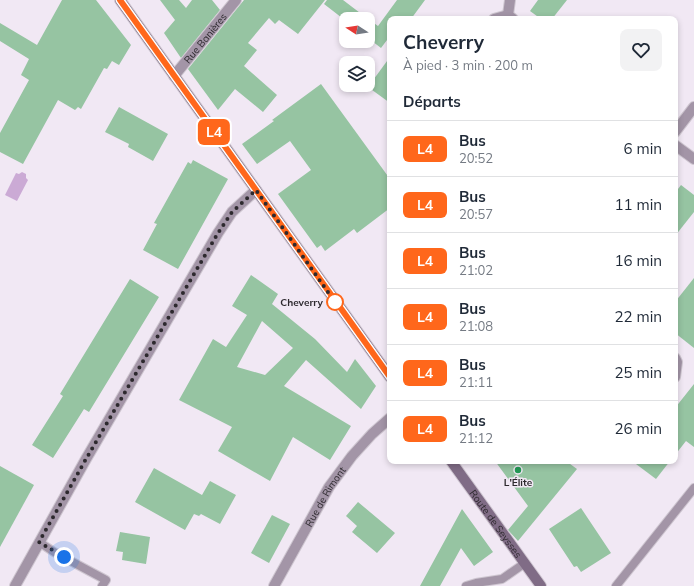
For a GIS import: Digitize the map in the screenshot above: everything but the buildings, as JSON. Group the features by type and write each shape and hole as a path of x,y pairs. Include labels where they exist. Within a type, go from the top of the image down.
{"main road":[{"path":"120,0 387,373"},
{"name":"Route de Seysses","path":"453,464 541,586"}],"street":[{"name":"Rue Banières","path":"174,76 236,0"},
{"path":"510,0 510,16"},
{"path":"678,128 694,107"},
{"path":"678,146 694,159"},
{"path":"15,586 86,459 218,233 232,212 256,190"},
{"name":"Rue de Rimont","path":"274,586 329,487 352,456 372,434 387,421"}],"lane":[{"path":"616,586 694,488"},
{"path":"39,542 54,552 106,580 102,586"},
{"path":"466,586 502,579 525,563"}],"shaded area":[{"path":"22,172 26,174 26,178 28,180 17,201 5,195 16,173 19,174"}],"bus line":[{"name":"L4","path":"120,0 387,373"}],"place":[{"name":"Cheverry","path":"335,302"},
{"name":"L'Élite","path":"518,470"}],"route":[{"path":"64,557 39,542 218,233 232,212 256,190 335,302"}]}
